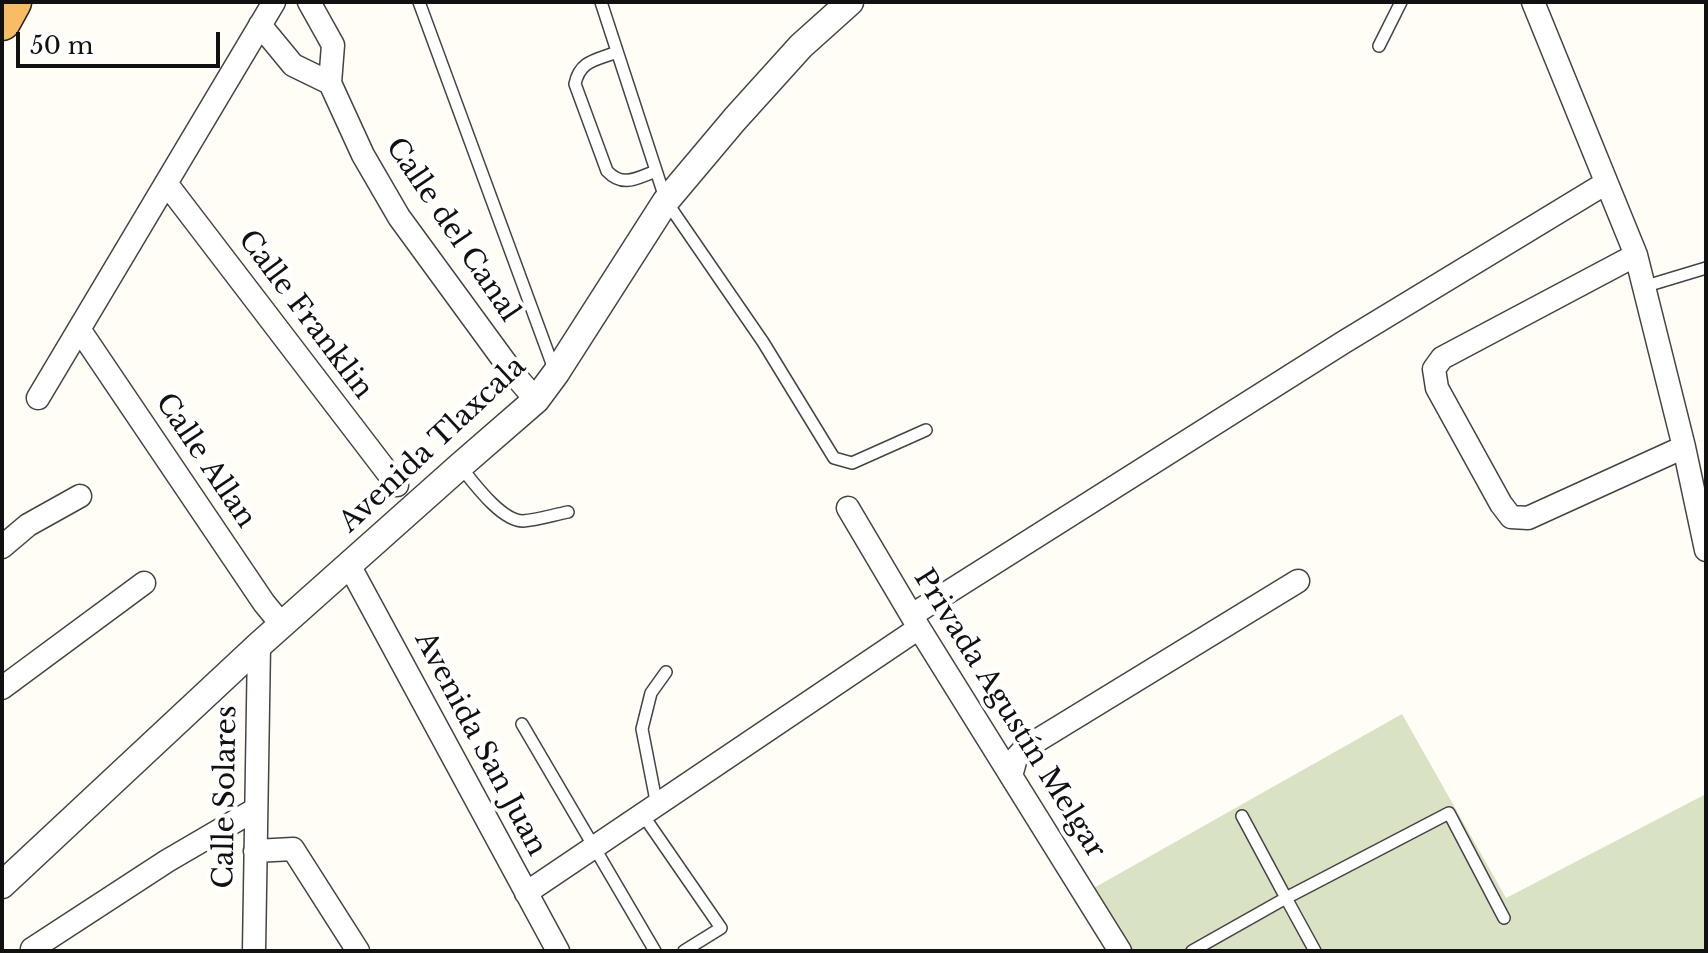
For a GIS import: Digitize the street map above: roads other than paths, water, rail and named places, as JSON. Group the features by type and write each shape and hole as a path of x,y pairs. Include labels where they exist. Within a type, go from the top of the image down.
{"highway":[{"path":"2,22 13,2"}],"street":[{"path":"38,398 274,2"},
{"path":"260,25 293,65 330,83 333,45 309,2"},
{"name":"Avenida Tlaxcala","path":"2,885 259,645 536,400 666,201 792,56 850,2"},
{"path":"1533,2 1636,255 1706,550"},
{"name":"Calle del Canal","path":"330,83 363,155 399,217 536,400"},
{"name":"Calle Franklin","path":"166,183 397,485"},
{"path":"526,893 650,810 916,622 1344,342 1606,183"},
{"path":"1636,255 1442,358 1434,369 1437,388 1511,517 1528,518 1684,447"},
{"name":"Calle Allan","path":"79,329 264,603 282,625"},
{"path":"2,547 28,525 80,496"},
{"name":"Privada Agustín Melgar","path":"848,508 1120,951"},
{"name":"Avenida San Juan","path":"349,565 558,951"},
{"path":"1011,776 1016,758 1025,748 1298,581"},
{"path":"2,688 144,583"},
{"name":"Calle Solares","path":"254,951 259,645"},
{"path":"32,949 167,861 256,809"},
{"path":"255,851 293,849 358,951"}],"lane":[{"path":"419,2 556,373"},
{"path":"601,2 666,201 763,342 834,458 852,463 926,430"},
{"path":"1379,46 1401,2"},
{"path":"617,52 584,65 578,72 575,84 607,171 615,179 627,181 656,171"},
{"path":"1643,287 1706,268"},
{"path":"460,466 503,514 512,519 522,521 568,512"},
{"path":"666,672 651,693 642,729 650,810 721,928 684,951"},
{"path":"522,724 655,951"},
{"path":"1192,951 1449,813 1504,918"},
{"path":"1242,816 1315,951"}]}
